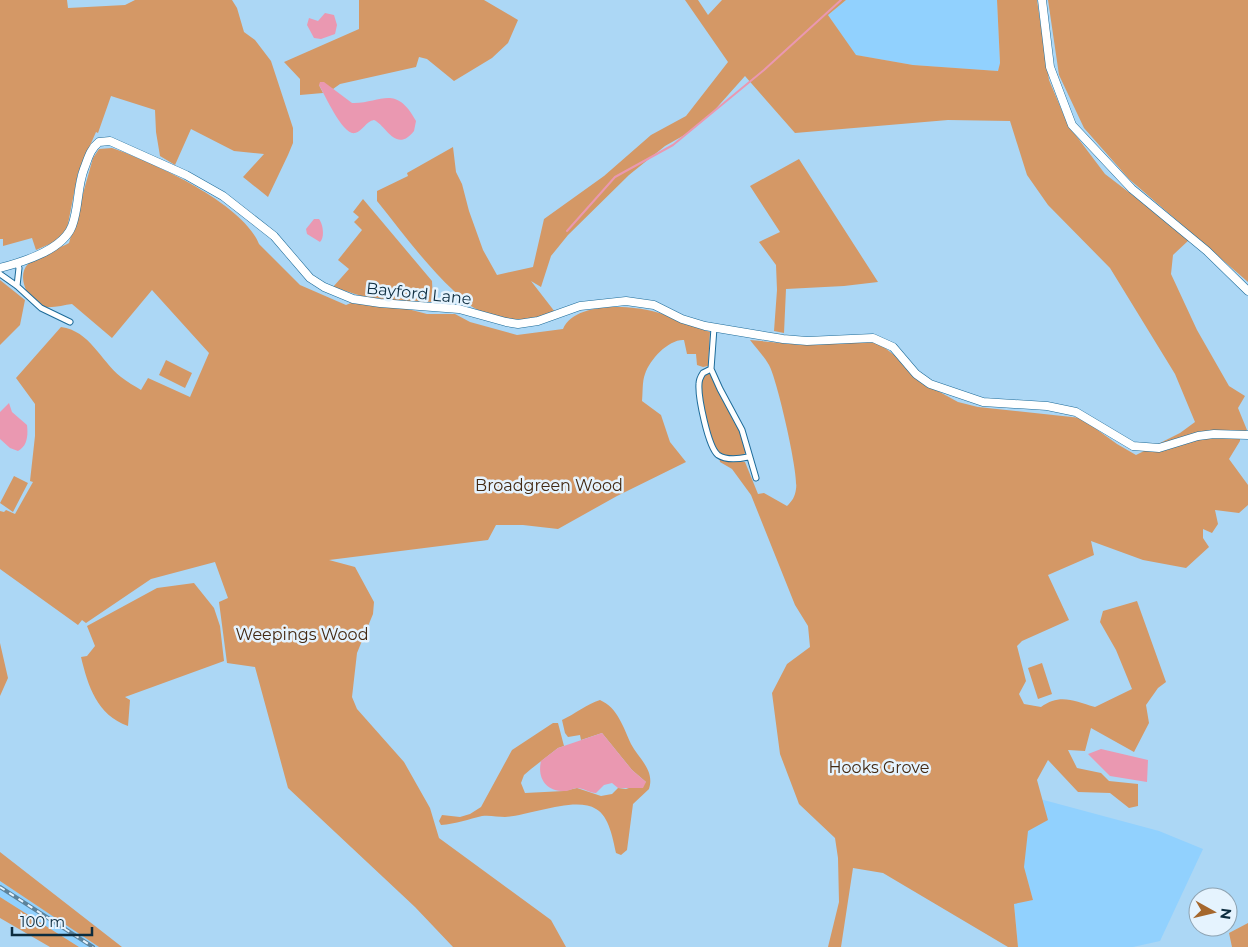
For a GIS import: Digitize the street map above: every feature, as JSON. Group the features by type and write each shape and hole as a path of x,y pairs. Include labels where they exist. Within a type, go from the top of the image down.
{"street":[{"path":"1042,0 1050,67 1072,126 1126,183 1207,251 1248,291"},
{"name":"Bayford Lane","path":"0,268 17,263 65,238 72,225 82,176 89,155 99,142 106,141 178,171 211,188 274,236 310,278 324,287 353,299 380,303 459,308 518,324 538,321 580,306 626,301 654,305 688,321 714,328"},
{"path":"17,263 19,268 17,286"},
{"path":"0,274 17,286 41,308 70,322"},
{"path":"756,478 740,424 711,369 714,328 796,340 861,337 878,339 892,347 916,374 930,384 983,402 1047,406 1076,412 1088,417 1126,443 1142,448 1159,448 1191,438 1214,434 1248,435"},
{"path":"711,369 703,373 698,384 711,444 717,453 725,458 740,459 748,456"}],"shaded area":[{"path":"846,0 997,0 1000,63 998,71 913,65 855,55 828,15"},
{"path":"325,13 334,15 337,25 335,34 321,39 314,38 307,25 309,18 318,21"},
{"path":"320,82 324,82 352,103 387,98 401,102 416,121 414,131 402,140 397,139 374,120 358,132 350,132 335,114 319,85"},
{"path":"314,219 319,219 322,227 323,237 320,242 307,234 306,229"},
{"path":"9,403 12,412 27,425 26,443 18,451 10,448 0,439 0,412"},
{"path":"602,733 632,770 646,782 643,788 618,788 612,783 604,785 596,793 577,788 559,791 544,783 540,773 541,761 558,748"},
{"path":"1101,749 1148,760 1147,782 1110,776 1088,754"},
{"path":"1025,795 1159,831 1203,849 1160,941 1133,947 1018,947 1014,903 1033,900 1015,838"},
{"path":"0,881 99,947 79,947 0,897"}],"green space":[{"path":"0,0 67,0 68,8 125,5 135,0 232,0 237,8 244,32 255,40 271,61 293,128 293,143 268,197 243,177 264,154 234,151 191,129 175,165 160,156 155,110 111,96 98,133 96,132 78,173 67,229 52,243 36,250 32,238 3,246 3,239 0,239"},
{"path":"359,0 484,0 518,20 508,43 492,58 454,81 427,59 419,57 416,67 340,84 333,89 319,85 323,93 300,95 300,79 284,62 359,29"},
{"name":"Hooks Grove","path":"685,0 698,0 708,15 722,0 846,0 828,15 856,55 913,65 998,71 1000,63 997,0 1037,0 1049,80 1068,125 1105,174 1190,239 1173,255 1171,274 1197,330 1229,386 1245,396 1238,408 1247,430 1240,435 1240,441 1229,459 1248,485 1248,505 1239,513 1215,510 1218,524 1212,533 1203,529 1203,538 1209,547 1186,568 1143,560 1091,541 1094,555 1048,575 1069,620 1022,641 1017,646 1026,681 1019,694 1024,704 1041,707 1054,700 1061,699 1095,707 1132,689 1116,650 1100,622 1103,611 1137,601 1166,682 1158,688 1146,705 1149,723 1134,752 1091,728 1085,751 1068,750 1077,768 1101,773 1109,781 1138,784 1138,806 1129,808 1110,793 1078,792 1048,760 1037,780 1048,820 1028,831 1024,867 1033,900 1014,904 1018,947 1008,947 883,873 853,868 841,947 828,947 839,902 838,858 835,838 799,804 780,754 772,693 787,664 810,647 808,626 795,605 751,495 732,469 720,462 719,457 745,462 758,494 764,493 787,506 793,499 796,489 794,465 777,388 769,365 750,340 803,345 876,341 898,358 916,379 958,402 978,407 1081,418 1136,455 1180,433 1195,422 1175,374 1110,268 1048,205 1027,175 1010,121 948,120 795,133 745,76 712,113 688,133 665,146 629,175 568,235 551,256 541,287 531,281 555,312 534,318 501,318 466,303 423,259 377,201 377,191 408,176 407,173 453,147 456,172 462,184 469,211 483,250 497,275 533,267 544,219 604,176 651,135 686,116 728,62"},
{"path":"1048,0 1248,0 1248,282 1129,179 1084,128 1059,75"},
{"path":"112,148 150,163 216,199 250,229 259,244 300,285 346,305 351,303 404,308 427,314 455,314 470,322 517,335 563,329 569,320 578,314 590,310 630,307 659,313 710,332 708,366 697,365 696,354 687,354 684,340 678,341 666,346 656,356 647,368 643,380 642,401 661,415 670,442 686,462 617,496 558,529 523,525 496,525 488,540 329,560 355,567 374,602 373,614 357,653 352,697 357,709 404,762 430,808 439,838 551,920 566,947 453,947 415,907 288,788 255,667 227,663 219,602 228,598 215,562 151,579 86,623 82,620 78,625 0,569 0,511 4,512 6,510 15,514 33,482 30,481 35,436 35,404 16,378 61,327 80,334 121,377 141,390 148,378 190,397 209,353 152,290 112,338 72,304 45,307 34,301 26,290 23,276 24,269 37,257 69,243 93,158 99,149"},
{"path":"799,159 878,282 786,289 784,333 774,331 777,290 776,265 759,242 780,232 750,186"},
{"path":"363,199 432,281 433,302 374,300 333,287 349,269 338,260 362,230 354,222 359,217 353,212"},
{"path":"0,280 25,300 20,325 0,345"},
{"path":"166,360 192,373 185,388 159,375"},
{"path":"709,372 738,425 746,452 741,456 722,455 716,451 708,434 703,412 701,389 704,374"},
{"path":"14,476 28,483 13,512 0,503"},
{"path":"194,583 214,608 220,626 224,661 125,697 130,700 128,726 117,721 101,707 87,678 81,657 87,656 95,646 87,626 157,588"},
{"path":"0,643 8,678 0,696"},
{"path":"1042,663 1052,694 1038,699 1028,668"},
{"path":"600,700 616,713 631,744 650,776 649,789 633,804 627,850 621,855 616,853 610,828 604,817 596,809 587,806 564,806 505,817 482,816 441,825 439,821 442,815 460,817 470,814 481,807 512,750 553,723 558,723 564,746 558,748 524,775 521,783 525,793 564,791 577,788 601,796 612,794 618,788 626,789 646,782 632,770 602,733 581,740 580,735 568,737 565,733 562,720"},
{"path":"0,852 122,947 99,947 0,881"},
{"path":"0,897 79,947 50,947 0,918"},
{"path":"1248,923 1248,947 1232,947 1230,937 1238,937 1238,928"}],"waterway":[{"path":"567,231 615,177 673,145 764,70 841,0"}],"railway":[{"path":"0,887 93,947"}],"park label":[{"name":"Broadgreen Wood","path":"549,485"},
{"name":"Weepings Wood","path":"302,634"}]}
